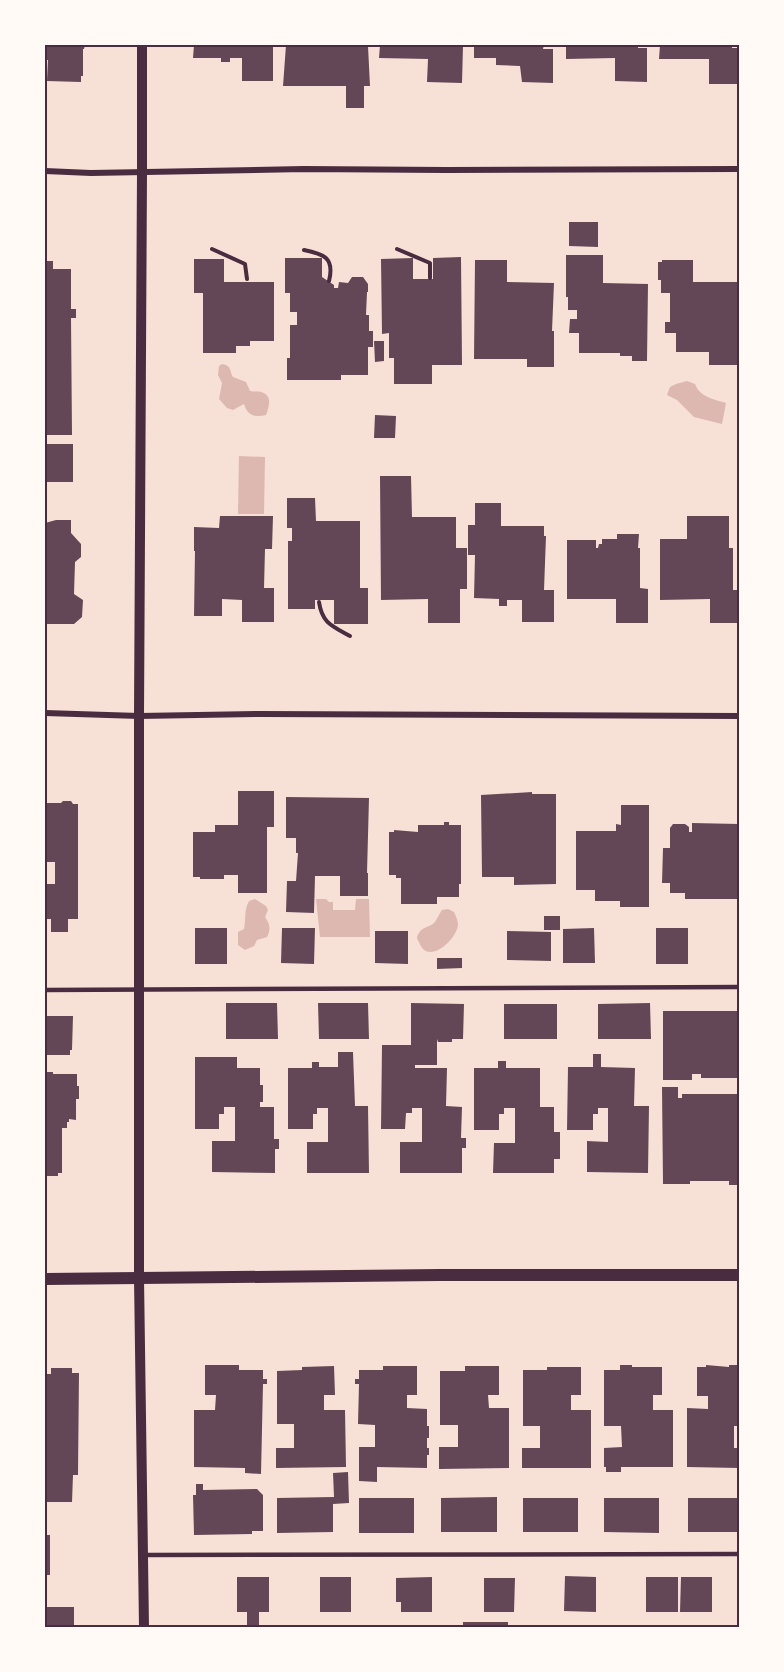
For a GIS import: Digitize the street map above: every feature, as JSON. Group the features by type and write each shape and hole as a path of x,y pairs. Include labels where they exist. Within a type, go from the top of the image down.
{"main road":[{"path":"45,1278 739,1275"}],"street":[{"path":"142,45 139,1278 144,1627"},
{"path":"45,171 739,169"},
{"path":"45,713 139,716 260,714 739,716"}],"lane":[{"path":"45,990 739,987"},
{"path":"144,1554 739,1554"}],"path":[{"path":"212,249 245,264 247,279"},
{"path":"397,249 430,263 430,278"},
{"path":"304,250 320,253 326,257 331,272 329,281"},
{"path":"319,602 321,614 327,622 350,636"}],"shaded area":[{"path":"222,364 229,367 233,377 246,382 250,391 261,392 269,398 266,415 252,415 244,404 233,410 227,408 219,399 222,383 218,375 219,366"},
{"path":"687,381 695,384 704,395 726,403 722,424 694,417 677,400 667,395 670,387"},
{"path":"239,456 265,457 264,514 238,514"},
{"path":"255,899 268,910 265,917 269,924 269,931 267,937 257,940 254,946 245,950 238,945 238,932 244,929 247,904"},
{"path":"316,899 333,902 333,910 355,910 356,899 369,899 370,937 320,937"},
{"path":"448,909 454,912 456,917 458,925 456,931 447,944 428,952 423,949 417,936 422,929 434,923 442,910"}],"building":[{"path":"45,45 85,45 81,82 47,81 48,60 45,60"},
{"path":"194,45 273,45 273,81 242,81 242,58 230,58 230,62 221,62 221,58 193,58"},
{"path":"286,45 368,46 370,86 364,86 364,108 346,108 346,86 283,86"},
{"path":"380,45 463,46 462,83 427,82 428,59 379,58"},
{"path":"474,45 544,45 543,49 553,49 553,83 522,82 520,66 496,65 496,58 474,58"},
{"path":"566,45 638,45 638,48 647,48 647,82 615,81 615,58 566,59"},
{"path":"660,45 732,45 732,48 739,48 739,84 709,84 709,59 659,59"},
{"path":"569,222 598,222 598,247 569,246"},
{"path":"566,255 603,255 603,283 648,284 647,361 632,361 632,356 620,356 620,353 579,353 579,333 569,333 570,319 577,319 577,310 568,310"},
{"path":"461,257 462,365 432,365 432,384 394,384 394,358 389,358 389,333 382,334 381,259 413,258 413,279 433,279 433,258"},
{"path":"285,258 322,258 322,277 334,285 334,288 338,288 339,282 348,283 352,277 363,277 368,284 366,315 369,315 369,331 373,331 373,347 368,347 368,375 341,375 341,380 287,380 290,325 297,325 297,312 290,312 290,293 285,293"},
{"path":"194,259 224,259 224,282 274,282 274,341 250,341 250,346 236,346 236,353 203,353 203,293 194,293"},
{"path":"475,260 507,260 507,282 554,283 552,331 554,331 554,367 527,367 527,359 474,359"},
{"path":"693,260 693,282 739,282 739,365 709,365 709,352 676,352 676,333 665,333 665,322 670,322 670,293 661,293 658,262"},
{"path":"45,261 53,261 53,269 71,269 71,309 76,309 76,318 71,318 72,435 45,435"},
{"path":"374,341 384,341 384,361 375,362"},
{"path":"375,415 396,416 395,438 374,438"},
{"path":"45,444 73,444 73,482 45,482"},
{"path":"380,476 411,476 412,517 456,517 456,548 467,548 467,589 460,589 460,623 428,623 428,599 381,600"},
{"path":"287,498 315,498 316,521 360,521 360,588 368,588 368,624 334,624 334,600 315,600 315,609 288,609 288,541 292,541 292,528 287,528"},
{"path":"475,503 501,503 501,526 544,526 544,536 546,536 544,590 554,590 554,622 522,622 522,600 507,600 507,606 499,606 499,599 474,598 475,555 468,555 468,525 475,525"},
{"path":"220,516 273,516 272,549 265,549 264,588 274,588 274,622 242,622 242,600 222,599 222,616 194,616 194,527 219,528"},
{"path":"687,516 729,516 729,548 733,548 733,590 739,590 739,623 710,623 710,599 660,600 660,539 687,539"},
{"path":"71,520 71,533 81,544 81,557 75,562 74,594 83,600 82,617 74,624 45,624 45,523"},
{"path":"617,534 639,534 640,588 648,589 648,623 616,623 616,599 567,599 567,540 596,540 596,548 598,548 599,544 602,544 602,539 617,539"},
{"path":"238,791 274,791 274,827 267,827 267,893 238,893 238,875 224,875 224,879 193,877 193,832 215,832 215,825 238,825"},
{"path":"532,792 532,794 556,794 556,884 514,885 514,877 482,877 481,795"},
{"path":"286,797 369,798 368,896 340,896 340,876 315,876 314,913 286,912 287,881 296,881 298,853 296,853 296,838 286,838"},
{"path":"63,801 78,804 78,919 68,919 68,932 51,932 51,919 45,919 45,884 55,884 55,862 45,862 45,803"},
{"path":"621,805 649,805 649,907 620,907 620,901 595,901 595,890 576,890 576,831 616,831 616,824 621,825"},
{"path":"444,822 449,822 449,825 461,825 459,897 437,897 437,904 401,904 401,878 389,875 389,832 394,832 394,830 418,832 418,825 444,825"},
{"path":"692,823 739,824 739,899 685,899 685,893 670,893 670,883 662,883 663,848 670,848 670,828 673,824 685,824 689,827 689,832 692,832"},
{"path":"544,916 560,916 560,930 544,930"},
{"path":"195,928 227,928 227,964 195,964"},
{"path":"282,928 315,928 314,964 281,963"},
{"path":"594,928 595,963 563,963 563,929"},
{"path":"656,928 688,928 688,964 656,964"},
{"path":"375,931 408,931 408,964 375,963"},
{"path":"507,931 551,932 551,961 507,960"},
{"path":"437,958 462,958 462,968 437,969"},
{"path":"226,1003 277,1003 278,1039 226,1039"},
{"path":"318,1003 368,1003 369,1039 319,1039"},
{"path":"411,1003 464,1004 463,1039 438,1042 437,1039 437,1065 415,1065 415,1068 447,1068 446,1106 462,1107 461,1138 466,1138 466,1148 462,1148 462,1173 400,1173 400,1142 422,1142 422,1108 412,1108 412,1113 406,1113 405,1129 381,1129 382,1045 411,1045"},
{"path":"650,1003 651,1039 598,1039 598,1004"},
{"path":"504,1004 557,1004 557,1039 504,1039"},
{"path":"663,1011 739,1011 738,1078 701,1078 701,1074 692,1074 692,1080 663,1080"},
{"path":"45,1016 73,1016 70,1055 45,1055"},
{"path":"338,1052 353,1052 355,1106 368,1106 369,1173 307,1173 307,1142 328,1142 328,1108 317,1108 317,1114 313,1114 313,1129 288,1129 288,1068 312,1068 312,1062 319,1062 319,1067 338,1067"},
{"path":"593,1054 601,1054 601,1067 635,1068 634,1106 649,1106 648,1173 587,1172 587,1141 608,1142 608,1108 598,1108 598,1114 593,1114 593,1130 567,1130 568,1067 593,1067"},
{"path":"195,1057 237,1057 237,1068 260,1068 263,1102 260,1102 260,1107 274,1107 274,1139 279,1139 279,1149 275,1149 275,1173 212,1172 212,1141 235,1141 235,1107 224,1107 224,1114 219,1114 219,1129 195,1129"},
{"path":"498,1061 506,1061 506,1068 540,1068 540,1107 554,1107 554,1132 560,1132 560,1159 554,1159 554,1173 493,1173 494,1143 515,1143 515,1108 504,1108 504,1114 499,1114 499,1130 474,1130 474,1068 498,1068"},
{"path":"45,1072 77,1074 77,1086 79,1086 79,1099 76,1099 76,1120 69,1119 67,1128 62,1128 62,1173 58,1173 58,1176 45,1176"},
{"path":"662,1087 678,1087 678,1098 682,1098 682,1094 737,1094 739,1098 739,1185 729,1185 729,1181 663,1184"},
{"path":"205,1365 239,1365 239,1370 263,1370 263,1379 267,1379 267,1384 263,1384 261,1474 245,1473 245,1468 194,1467 194,1410 215,1410 216,1395 205,1395"},
{"path":"620,1365 662,1367 662,1395 653,1395 653,1410 673,1410 673,1467 621,1467 621,1472 606,1472 604,1448 622,1447 621,1426 604,1426 604,1370 620,1370"},
{"path":"706,1365 729,1367 729,1365 739,1365 739,1426 734,1426 734,1448 739,1448 739,1468 687,1467 687,1408 708,1409 708,1396 697,1396 697,1367 706,1367"},
{"path":"334,1366 335,1395 324,1395 324,1410 345,1410 346,1467 276,1468 276,1448 294,1448 294,1424 277,1424 277,1371 302,1370 302,1367"},
{"path":"383,1366 417,1366 417,1395 407,1395 407,1408 427,1409 429,1455 427,1455 427,1468 377,1467 377,1482 359,1481 359,1447 375,1447 375,1425 358,1424 359,1384 355,1384 355,1379 359,1379 359,1370 383,1370"},
{"path":"465,1366 499,1366 499,1395 488,1395 489,1408 509,1408 509,1468 439,1469 439,1447 458,1447 458,1425 440,1425 440,1371 465,1371"},
{"path":"547,1367 581,1367 581,1395 571,1395 571,1410 591,1410 591,1468 522,1468 522,1448 540,1448 540,1426 523,1426 523,1370 547,1370"},
{"path":"51,1368 72,1368 72,1373 79,1373 78,1475 73,1475 72,1502 45,1502 45,1374 51,1374"},
{"path":"348,1472 349,1503 333,1504 333,1532 277,1533 277,1498 334,1497 333,1473"},
{"path":"196,1484 203,1484 203,1490 257,1489 263,1495 263,1531 252,1531 252,1534 194,1535 193,1495 196,1495"},
{"path":"497,1497 497,1532 441,1532 441,1498"},
{"path":"359,1498 414,1498 414,1533 359,1533"},
{"path":"523,1498 578,1498 578,1532 523,1532"},
{"path":"604,1498 659,1498 659,1533 604,1532"},
{"path":"688,1498 739,1498 739,1532 688,1532"},
{"path":"45,1535 50,1535 50,1575 45,1575"},
{"path":"565,1576 596,1577 596,1612 564,1611"},
{"path":"237,1577 269,1577 269,1612 259,1612 259,1625 247,1625 247,1612 237,1612"},
{"path":"320,1577 351,1577 351,1612 320,1612"},
{"path":"432,1577 432,1612 401,1612 401,1602 396,1602 396,1578"},
{"path":"646,1577 678,1577 678,1612 646,1612"},
{"path":"681,1577 712,1577 712,1612 680,1612"},
{"path":"484,1578 515,1578 514,1612 484,1612"},
{"path":"45,1607 74,1607 74,1627 45,1627"},
{"path":"463,1622 508,1622 508,1627 463,1627"}]}
